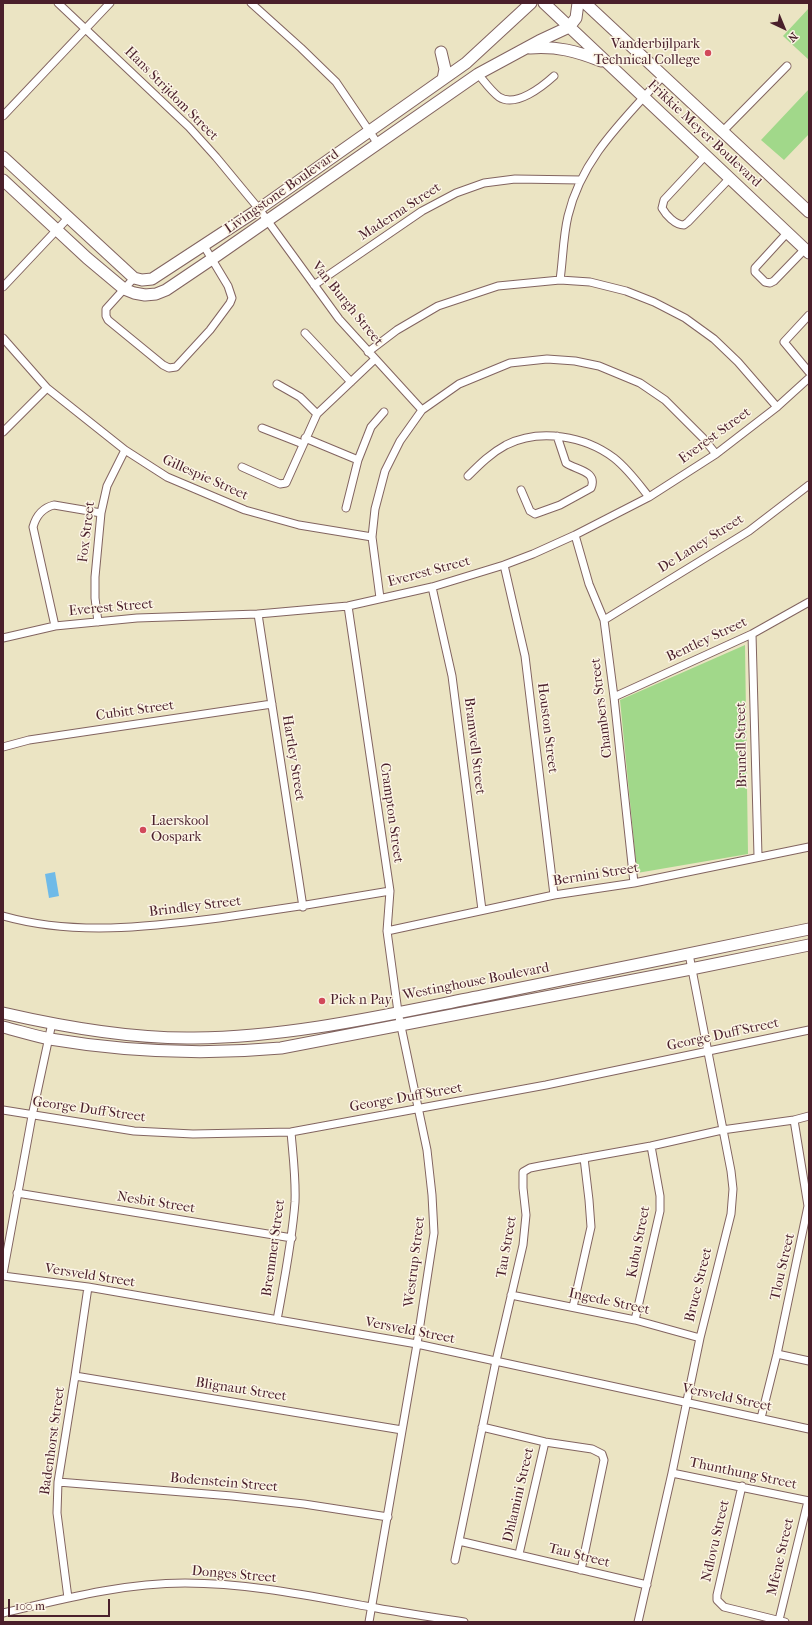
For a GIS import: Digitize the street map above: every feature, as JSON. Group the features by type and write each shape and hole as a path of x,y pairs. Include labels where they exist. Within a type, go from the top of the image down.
{"street":[{"name":"Hans Strijdom Street","path":"58,3 189,127 259,209"},
{"path":"3,116 110,3"},
{"path":"251,3 336,82 378,144"},
{"path":"512,22 519,3"},
{"name":"Livingstone Boulevard","path":"134,278 142,280 152,279 259,209 466,63 531,3"},
{"name":"Frikkie Meyer Boulevard","path":"544,3 807,251"},
{"path":"569,27 576,18 578,3"},
{"name":"Frikkie Meyer Boulevard","path":"585,3 809,212"},
{"name":"Livingstone Boulevard","path":"3,180 87,258 124,289 134,294 156,294 166,290 212,259 478,74 569,27"},
{"path":"524,49 547,47 561,48 605,62"},
{"path":"441,52 445,69 443,79"},
{"path":"723,132 787,66"},
{"path":"478,74 498,96 511,100 524,98 554,76"},
{"path":"560,280 568,216 580,180 606,139 663,76"},
{"path":"706,156 664,200 662,208 664,212 676,223 684,225 730,179"},
{"path":"3,157 134,278 106,309 106,316 108,320 163,365 169,368 176,367 210,330 230,303 231,292 204,246"},
{"name":"Maderna Street","path":"314,285 422,211 456,193 484,183 515,179 580,180"},
{"name":"Van Burgh Street","path":"259,209 339,318 374,360 422,410"},
{"path":"3,287 68,218"},
{"path":"787,232 755,268 755,272 765,282 770,283 774,281 807,251"},
{"path":"368,352 397,330 438,306 498,286 560,280 590,282 626,291 654,302 685,318 714,339 738,362 777,407"},
{"path":"809,315 784,342 809,372"},
{"path":"305,333 351,382"},
{"name":"Gillespie Street","path":"3,338 47,388 125,450 167,477 245,510 298,525 372,537"},
{"path":"380,598 372,537 375,509 385,471 400,441 422,410 459,384 510,363 547,359 575,361 599,366 640,383 665,400 703,438 716,454"},
{"path":"242,467 280,484 284,484 288,481 304,441 317,414 374,360"},
{"name":"Everest Street","path":"3,638 55,626 137,618 258,614 348,606 432,587 504,565 575,535 649,497 716,454 808,381"},
{"path":"277,384 300,397 317,414"},
{"path":"3,432 47,388"},
{"path":"346,508 358,460 371,427 384,412"},
{"path":"262,428 358,460"},
{"path":"520,490 530,511 535,514 560,505 591,488 593,480 590,476 566,463 557,436"},
{"path":"468,476 488,456 507,444 532,437 557,436 582,440 598,447 629,471 649,497"},
{"name":"Fox Street","path":"98,622 95,598 95,577 101,513 107,486 125,450"},
{"name":"De Laney Street","path":"604,620 749,530 809,485"},
{"path":"55,626 33,528 35,519 43,510 54,505 101,513"},
{"name":"Chambers Street","path":"575,535 589,584 604,620 614,697 634,883"},
{"name":"Houston Street","path":"504,565 525,656 554,895"},
{"name":"Bramwell Street","path":"432,587 452,676 482,910"},
{"name":"Bentley Street","path":"614,697 752,634 809,602"},
{"name":"Crampton Street","path":"348,606 390,891 387,931 401,1024"},
{"name":"Hartley Street","path":"258,614 303,907"},
{"name":"Brunell Street","path":"752,634 758,856"},
{"name":"Cubitt Street","path":"3,747 29,740 272,704"},
{"name":"Bernini Street","path":"387,931 554,895 634,883 809,846"},
{"name":"Brindley Street","path":"3,916 26,922 69,928 119,928 168,924 303,907 390,891"},
{"name":"Westinghouse Boulevard","path":"3,1013 52,1023 134,1035 196,1038 294,1031 338,1024 809,929"},
{"name":"Westinghouse Boulevard","path":"3,1027 49,1039 127,1049 235,1052 281,1048 308,1044 401,1024 809,945"},
{"name":"Bruce Street","path":"638,1622 672,1472 700,1338 733,1203 731,1171 689,954"},
{"path":"3,1275 32,1116 52,1023"},
{"name":"Westrup Street","path":"369,1622 417,1344 434,1233 427,1150 401,1024"},
{"name":"George Duff Street","path":"3,1110 32,1116 142,1131 194,1134 291,1132 546,1085 809,1030"},
{"name":"Tau Street","path":"454,1560 526,1227 523,1172 530,1168 651,1146 722,1130 794,1120 809,1116"},
{"name":"Tlou Street","path":"761,1418 778,1354 808,1206 794,1120"},
{"name":"Bremmer Street","path":"277,1320 292,1238 295,1177 291,1132"},
{"name":"Kubu Street","path":"635,1320 660,1211 660,1196 651,1146"},
{"path":"573,1307 591,1227 584,1158"},
{"name":"Nesbit Street","path":"17,1194 292,1238"},
{"name":"Versveld Street","path":"3,1275 417,1344 809,1429"},
{"name":"Badenhorst Street","path":"68,1598 57,1513 58,1482 76,1376 88,1288"},
{"name":"Ingede Street","path":"511,1295 635,1320 700,1338"},
{"path":"778,1354 809,1361"},
{"name":"Blignaut Street","path":"76,1376 402,1430"},
{"path":"482,1427 544,1442 592,1449 602,1454 604,1460 581,1570"},
{"name":"Dhlamini Street","path":"519,1554 544,1442"},
{"name":"Thunthung Street","path":"672,1472 808,1501"},
{"name":"Bodenstein Street","path":"58,1482 232,1496 304,1504 388,1517"},
{"name":"Ndlovu Street","path":"742,1486 717,1595 718,1600 724,1607 782,1621"},
{"name":"Mfene Street","path":"782,1621 808,1501"},
{"name":"Tau Street","path":"459,1541 647,1585"},
{"name":"Donges Street","path":"3,1613 68,1598 150,1585 185,1583 256,1588 316,1596 372,1608 464,1622"}],"green space":[{"path":"809,8 809,60 783,36"},
{"path":"809,89 809,134 784,160 761,140"},
{"path":"745,645 748,854 637,873 620,700"}],"water":[{"path":"55,872 59,896 49,898 45,874"}],"place":[{"name":"Vanderbijlpark Technical College","path":"708,53"},
{"name":"Laerskool Oospark","path":"143,830"},
{"name":"Pick n Pay","path":"322,1001"}]}
